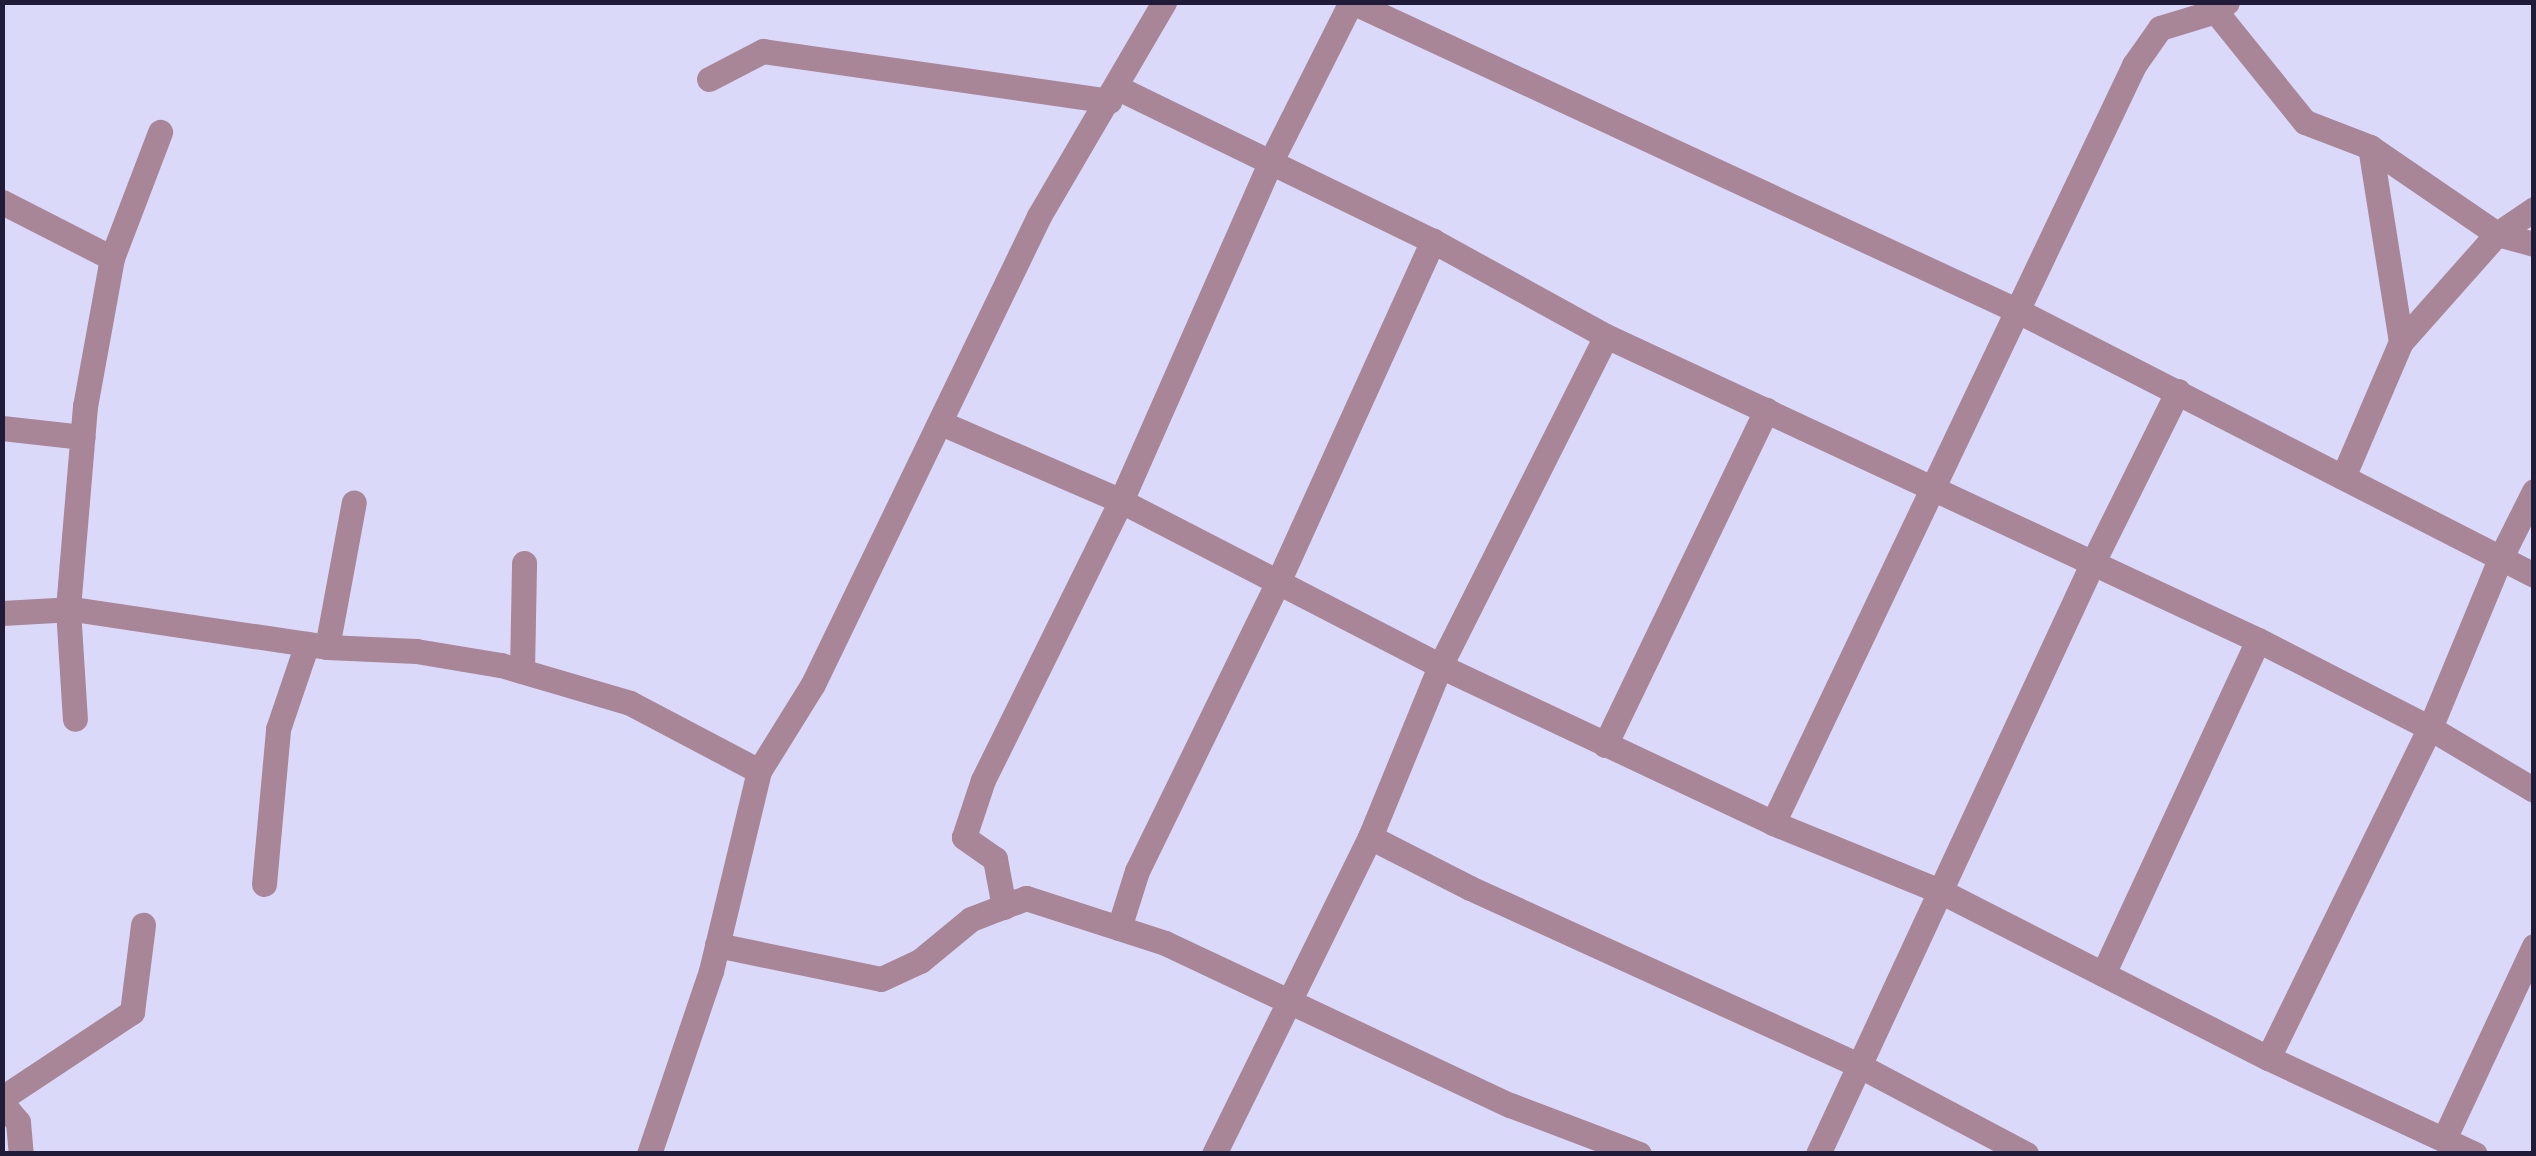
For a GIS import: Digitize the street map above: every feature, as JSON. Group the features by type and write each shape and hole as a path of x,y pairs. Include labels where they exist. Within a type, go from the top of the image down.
{"street":[{"path":"649,1154 717,945 759,770 813,684 1039,216 1164,2"},
{"path":"1004,906 995,859 964,837 983,780 1121,501 1272,159 1351,2 2018,311 2534,574"},
{"path":"1774,822 2134,65 2160,28 2217,5 2305,122 2370,147 2497,234 2534,244"},
{"path":"709,79 764,51 1113,94 1272,159 1433,240 1606,336 2258,640 2430,728 2534,790"},
{"path":"74,718 68,609 82,437 112,258 160,132"},
{"path":"2370,147 2400,342"},
{"path":"2,202 112,258"},
{"path":"2344,477 2400,342 2497,234 2534,209"},
{"path":"1119,928 1137,872 1278,582 1433,240"},
{"path":"1214,1154 1370,837 1440,666 1606,336"},
{"path":"1818,1154 2092,562 2178,391"},
{"path":"1605,745 1766,410"},
{"path":"941,423 1121,501 1440,666 1605,745 1774,822 1942,892 2268,1058 2475,1154"},
{"path":"2,428 82,437"},
{"path":"2268,1058 2430,728 2500,559 2534,492"},
{"path":"264,884 278,729 317,646 354,502"},
{"path":"522,671 524,562"},
{"path":"2,613 68,609 317,646 416,651 522,671 630,703 759,770"},
{"path":"2102,974 2258,640"},
{"path":"1370,837 1470,888 1860,1066 2026,1154"},
{"path":"717,945 882,979 920,961 971,919 1026,898 1165,942 1510,1105 1639,1154"},
{"path":"21,1154 18,1122 2,1100 132,1012 143,925"},
{"path":"2444,1139 2522,1002 2534,946"}]}
